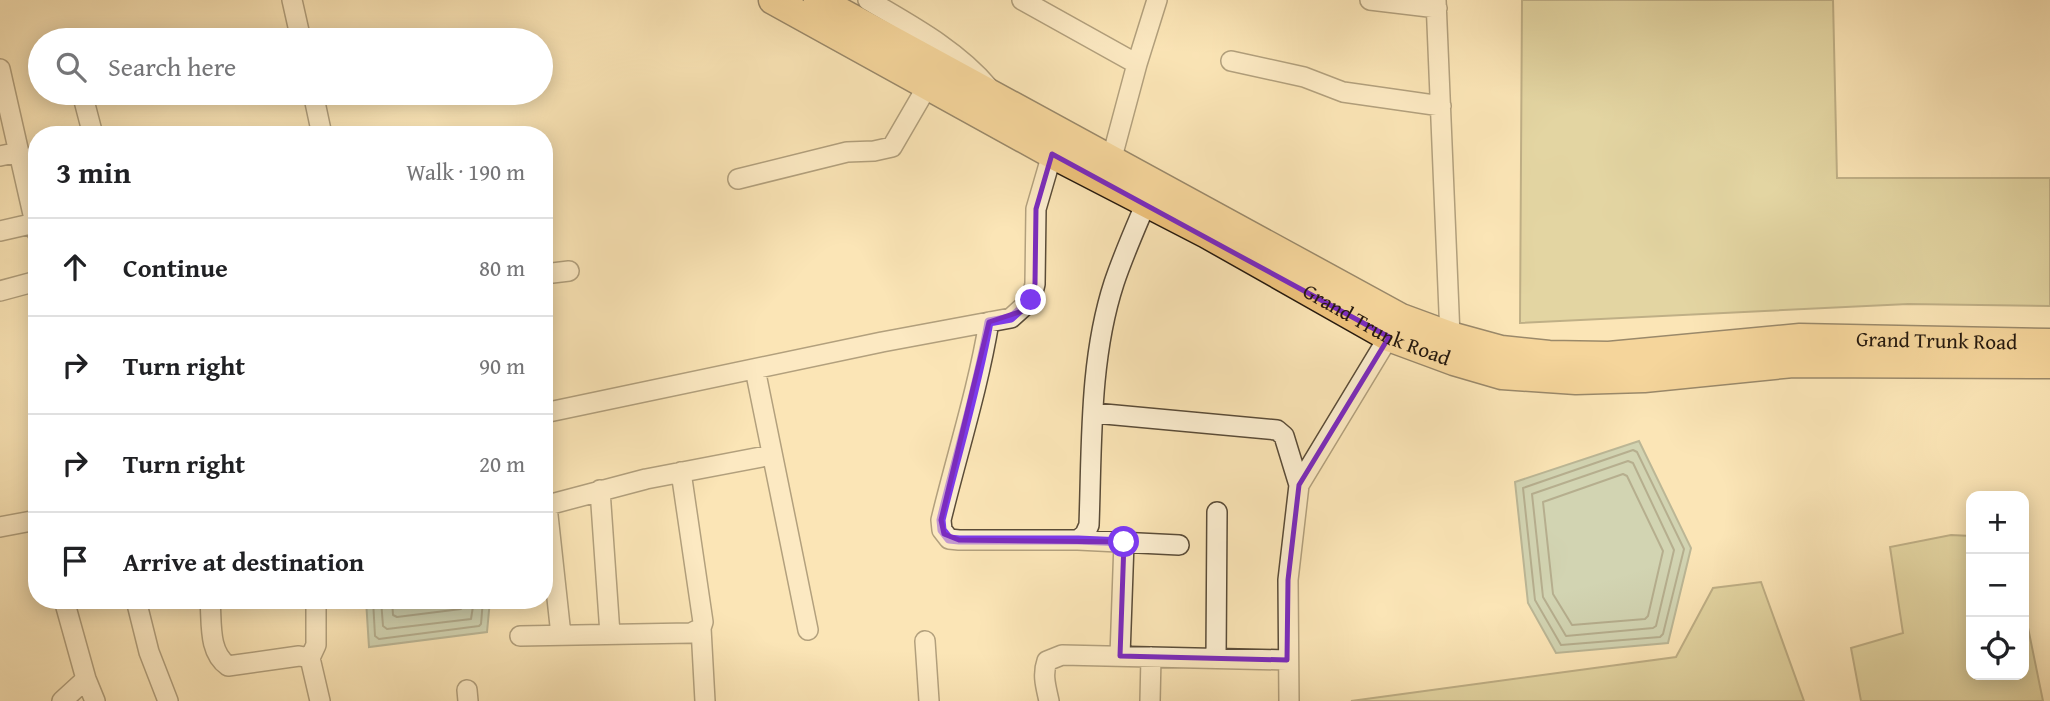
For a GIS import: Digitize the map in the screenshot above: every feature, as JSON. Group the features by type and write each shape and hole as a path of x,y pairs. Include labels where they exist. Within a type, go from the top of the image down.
{"highway":[{"name":"Grand Trunk Road","path":"773,0 1052,154 1395,327 1450,336 1501,349 1549,355 1609,356 1800,338 2050,343"},
{"name":"Grand Trunk Road","path":"818,0 1111,161 1454,361 1502,375 1576,380 1644,378 1793,363 2050,364"}],"street":[{"path":"292,0 298,28"},
{"path":"868,0 921,32 972,68 1001,101"},
{"path":"1022,0 1137,64"},
{"path":"1111,161 1157,0"},
{"path":"1370,0 1436,4 1450,336"},
{"path":"1231,61 1304,77 1343,92 1441,106"},
{"path":"0,69 9,154 28,206"},
{"path":"738,179 847,152 892,147 928,85"},
{"path":"85,105 91,126"},
{"path":"316,105 320,126"},
{"path":"553,411 882,342 1011,318 1031,300 1035,284 1036,209 1052,154"},
{"path":"1078,540 1085,534 1088,525 1096,380 1114,284 1146,203"},
{"path":"0,231 28,229"},
{"path":"553,273 569,271"},
{"path":"0,291 28,283"},
{"path":"989,322 983,364 941,520 942,530 949,539 1078,540 1179,545"},
{"path":"1299,485 1395,327"},
{"path":"755,369 808,630"},
{"path":"1094,413 1277,430 1284,436 1299,485 1288,580 1289,701"},
{"path":"553,504 600,490 772,455"},
{"path":"681,472 703,622 701,628 705,701"},
{"path":"600,490 610,634"},
{"path":"1216,658 1217,512"},
{"path":"0,527 28,522"},
{"path":"1120,656 1124,542"},
{"path":"553,566 561,635"},
{"path":"67,609 95,701"},
{"path":"138,609 149,652 167,701"},
{"path":"211,609 214,649 220,660 228,666 299,656 310,658"},
{"path":"316,609 316,645 310,658 319,701"},
{"path":"520,636 691,633 701,628"},
{"path":"925,641 929,701"},
{"path":"1049,701 1044,680 1047,661 1062,655 1287,660"},
{"path":"1150,701 1151,657"},
{"path":"62,701 86,679"}],"highlighted area":[{"path":"1052,154 1389,337 1299,485 1288,580 1287,660 1120,656 1124,542 959,540 944,534 941,520 989,322 1022,311 1035,284 1036,209"}],"shaded area":[{"path":"1522,0 1833,0 1837,178 2050,178 2050,306 1908,304 1520,323"},
{"path":"1951,535 1966,536 1966,680 2029,680 2029,632 2043,701 1861,701 1851,648 1903,633 1890,547"},
{"path":"1761,582 1804,701 1351,701 1676,657 1713,588"}],"water":[{"path":"1639,441 1691,548 1668,643 1556,653 1528,603 1515,482"},
{"path":"367,609 489,609 487,632 369,647"}],"route":[{"path":"1031,300 1011,318 989,322 983,364 958,450 941,520 942,530 949,539 959,540 1124,542"}]}
